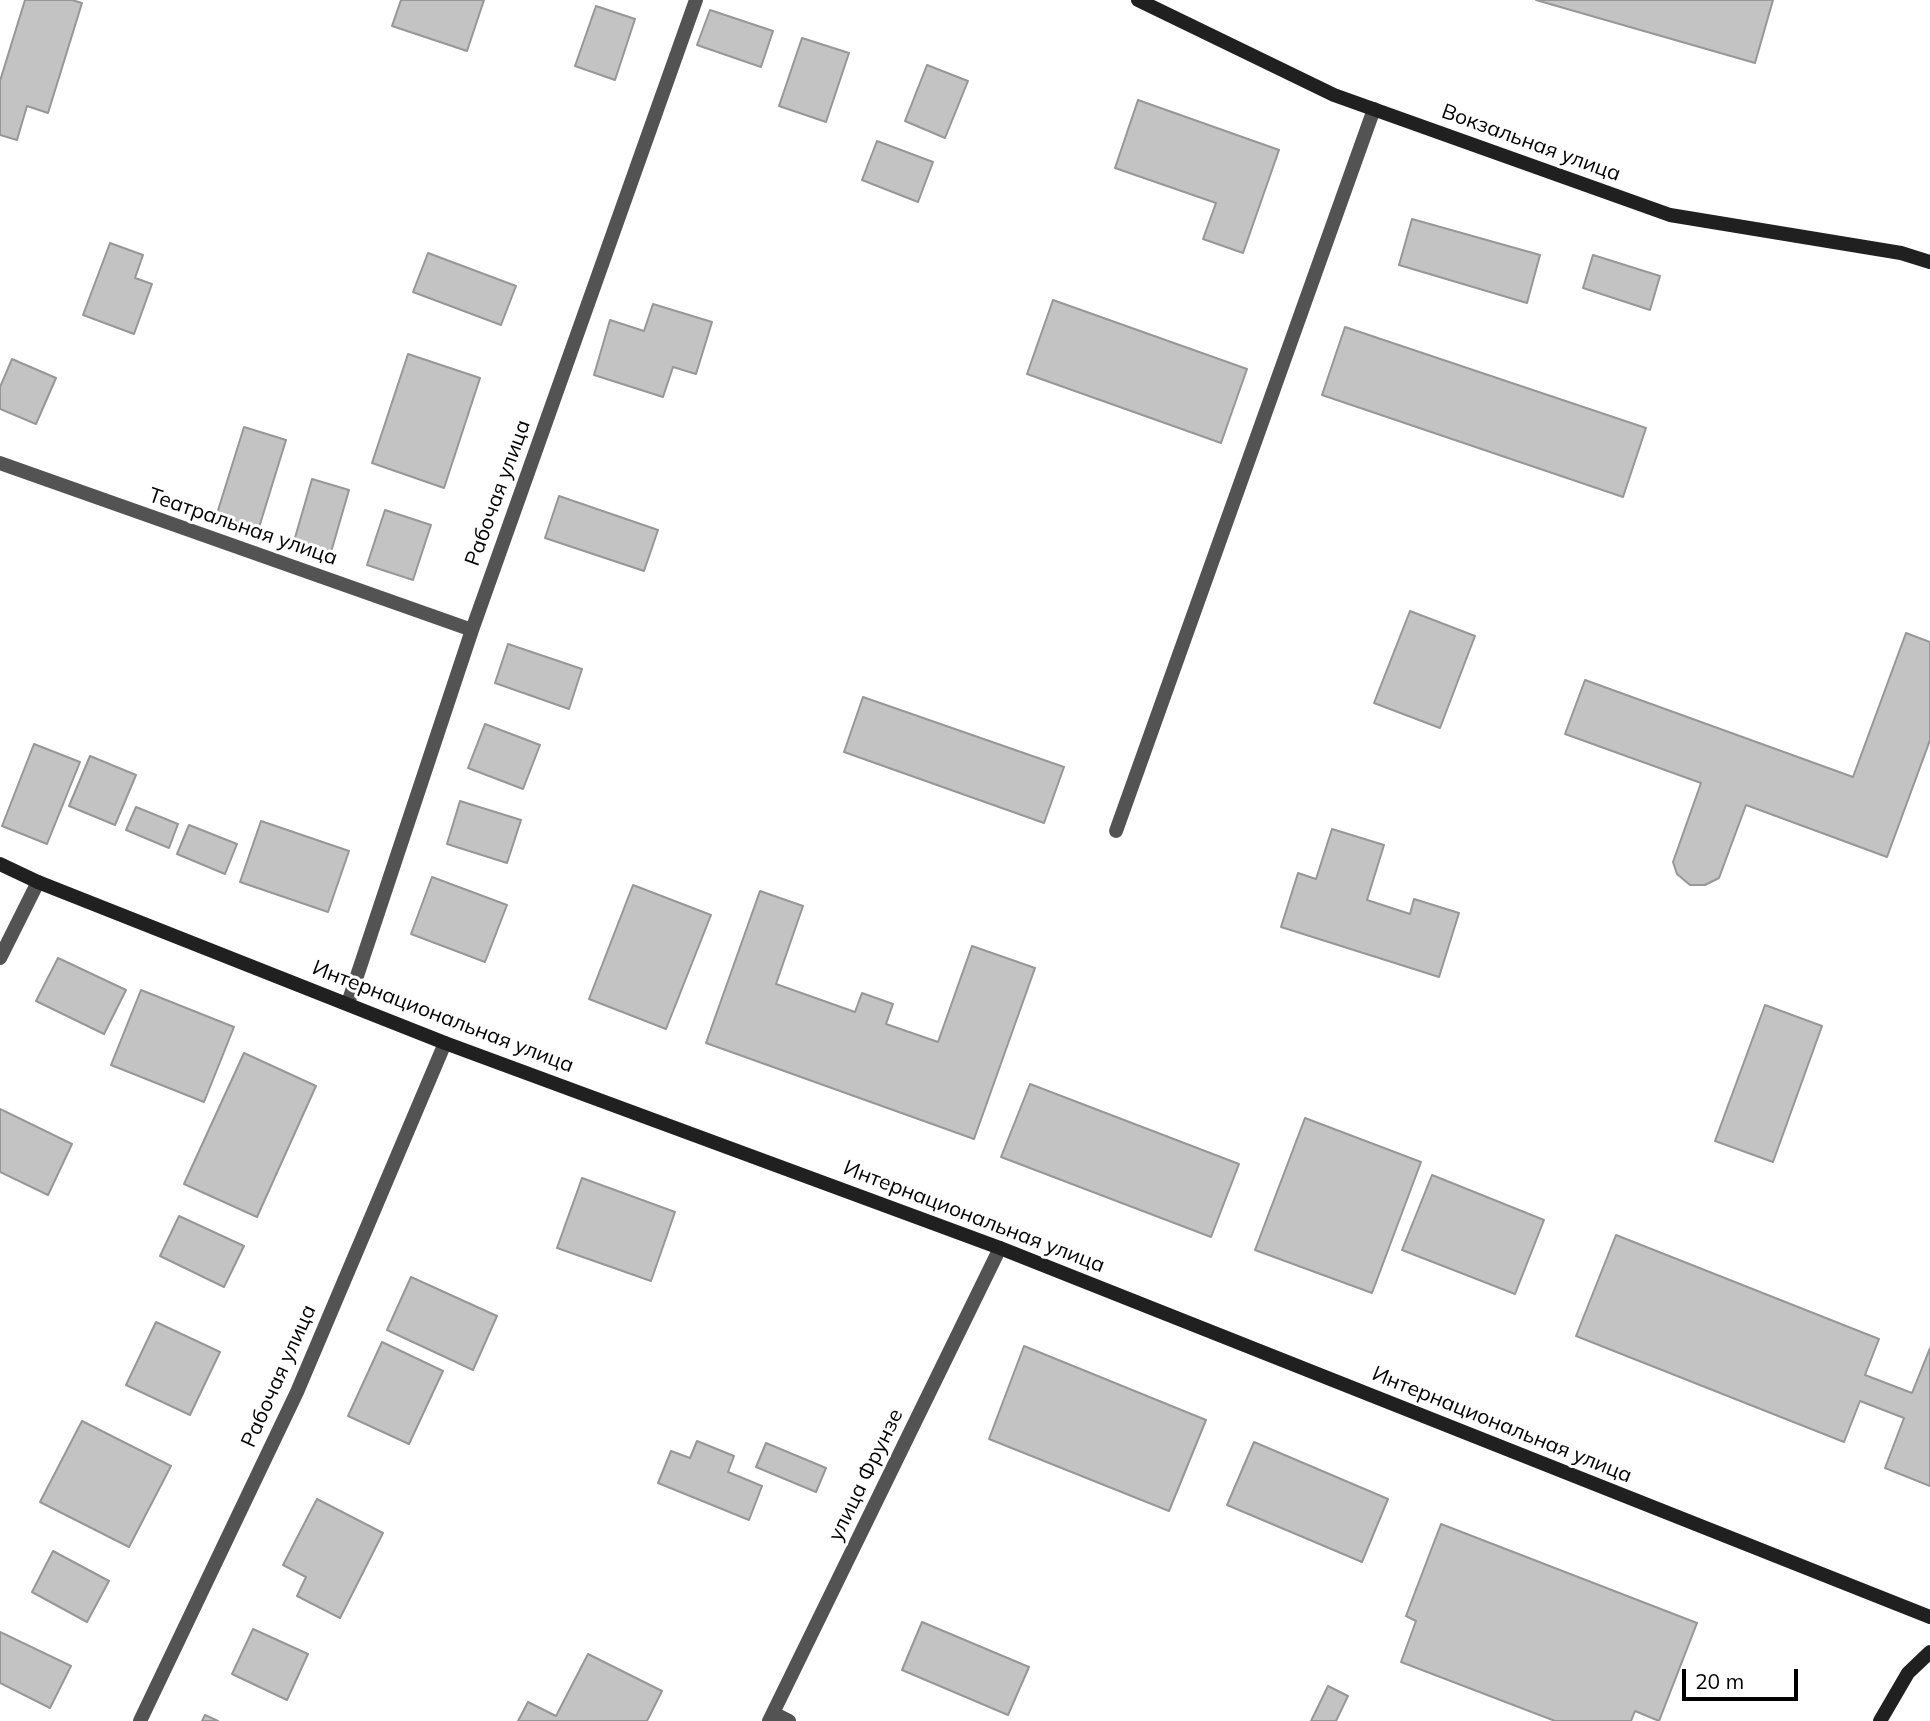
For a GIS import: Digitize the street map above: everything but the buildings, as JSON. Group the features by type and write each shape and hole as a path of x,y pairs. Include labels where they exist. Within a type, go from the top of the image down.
{"street":[{"name":"Рабочая улица","path":"348,1003 472,630 696,0"},
{"name":"Вокзальная улица","path":"1138,0 1334,94 1670,215 1901,253 1930,262"},
{"path":"1116,831 1374,109"},
{"name":"Театральная улица","path":"0,463 472,630"},
{"name":"Интернациональная улица","path":"0,864 38,882 445,1042 1000,1248 1930,1617"},
{"path":"0,958 38,882"},
{"name":"Рабочая улица","path":"140,1721 297,1392 445,1042"},
{"name":"улица Фрунзе","path":"771,1717 1000,1248"},
{"path":"1881,1721 1908,1673 1930,1652"},
{"path":"771,1717 789,1721"}]}
